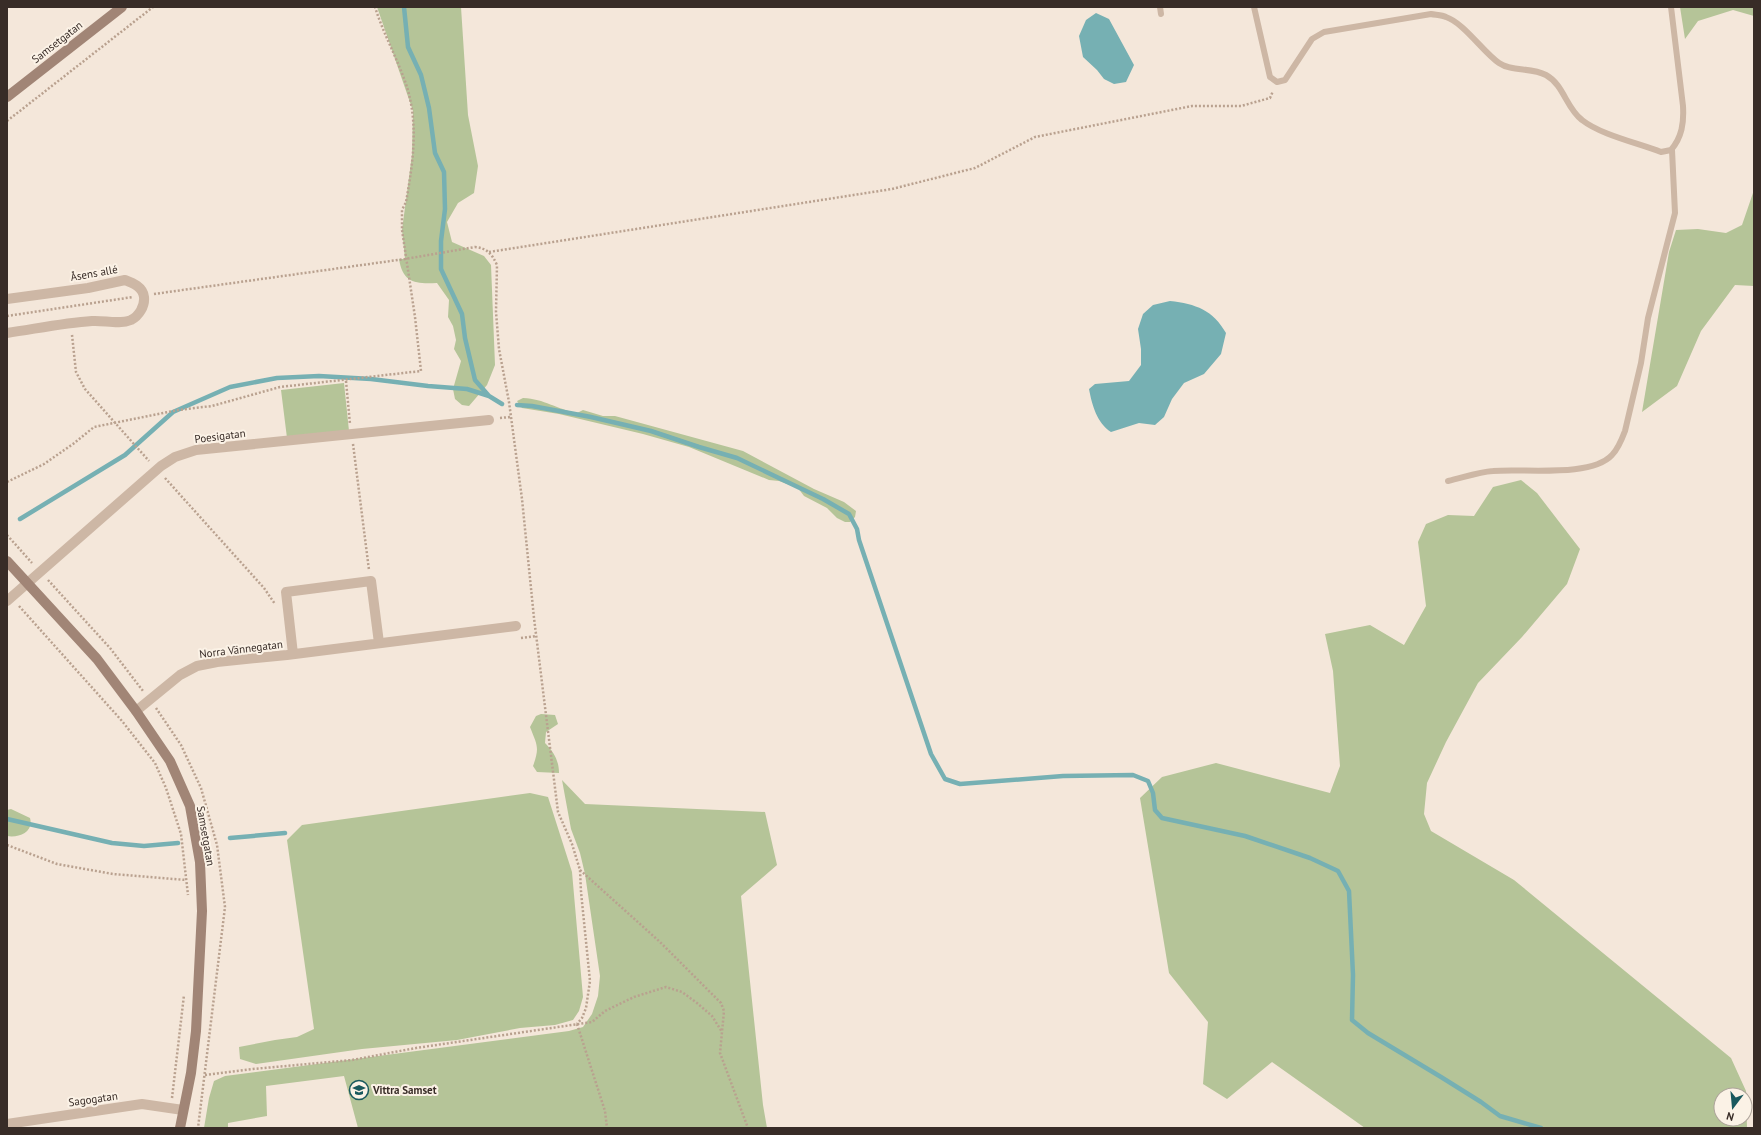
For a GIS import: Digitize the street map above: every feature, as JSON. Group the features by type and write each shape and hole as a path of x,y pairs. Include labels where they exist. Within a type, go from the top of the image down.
{"street":[{"name":"Samsetgatan","path":"7,97 122,7"},
{"name":"Åsens allé","path":"7,299 88,288 125,280 140,288 144,296"},
{"path":"7,333 93,320 121,322 132,320 139,313 144,304 144,296"},
{"name":"Poesigatan","path":"9,600 157,470 175,457 196,450 489,420"},
{"name":"Samsetgatan","path":"7,561 96,659 136,710 170,761 190,806 200,862 202,911 200,981 191,1073 180,1128"},
{"path":"371,581 379,643"},
{"name":"Norra Vännegatan","path":"293,654 286,592 371,581"},
{"name":"Norra Vännegatan","path":"136,710 180,675 197,666 217,662 516,626"},
{"name":"Sagogatan","path":"7,1124 142,1104 183,1110"}],"lane":[{"path":"1160,7 1162,14"},
{"path":"1254,7 1270,77 1277,82 1285,80 1312,39 1324,32 1431,14 1448,17 1468,33 1490,57 1504,67 1530,70 1545,75 1557,84 1581,120 1597,129 1661,152 1672,150"},
{"path":"1448,481 1492,471 1560,470 1595,466 1611,456 1622,440 1641,364 1648,318 1674,213 1672,150 1678,142 1684,122 1671,7"}],"path":[{"path":"7,121 154,7"},
{"path":"7,482 44,464 94,427 178,410 212,406 280,387 421,371 415,316 405,259 402,230 402,210 406,202 415,134 413,111 406,85 375,7"},
{"path":"489,252 892,189 975,168 1035,137 1192,106 1242,106 1270,98 1277,82"},
{"path":"7,316 405,259 475,247 484,248 489,252 497,265 496,312 499,349 509,402 522,499 534,618 558,812 572,844 580,870 590,981 586,1008 582,1018 577,1024"},
{"path":"72,332 76,372 85,389 264,588 276,606"},
{"path":"346,380 351,434 371,581"},
{"path":"7,535 110,648 150,699 184,752 201,788 217,845 225,907 198,1128"},
{"path":"9,600 122,720 155,763 166,788 181,834 189,901"},
{"path":"7,845 57,864 113,874 186,880"},
{"path":"580,870 660,942 721,1003 724,1011 720,1053 748,1128"},
{"path":"191,1073 205,1075 352,1060 416,1048 592,1022 605,1011 634,997 666,987 682,992 697,1003 712,1016 722,1032"},
{"path":"170,1108 175,1081 184,994"},
{"path":"577,1024 605,1111 606,1128"}],"green space":[{"path":"377,7 461,7 468,115 478,166 474,193 458,203 447,222 452,242 484,256 491,265 495,365 487,385 469,406 462,405 455,399 453,389 461,361 454,349 456,340 453,326 448,317 449,300 437,283 416,282 407,277 401,267 399,259 405,259 402,230 412,155 413,111"},
{"path":"1680,7 1754,7 1754,16 1733,10 1698,21 1685,39"},
{"path":"1754,190 1754,286 1735,285 1701,331 1677,386 1642,412 1669,252 1676,230 1698,229 1726,233 1742,225"},
{"path":"344,383 349,431 287,438 281,390"},
{"path":"523,398 538,400 577,413 583,410 603,416 615,416 743,451 814,489 844,502 856,511 855,517 850,522 845,522 837,518 827,508 804,496 798,488 779,481 769,480 689,447 643,434 559,414 522,408 517,401"},
{"path":"1521,480 1537,493 1580,549 1567,584 1522,637 1478,683 1446,742 1427,783 1424,814 1431,831 1514,880 1731,1058 1744,1087 1713,1087 1713,1127 1747,1128 1365,1128 1272,1062 1227,1099 1203,1084 1208,1022 1169,973 1140,798 1162,777 1216,763 1330,793 1340,766 1333,671 1325,634 1370,625 1404,645 1426,606 1418,542 1426,524 1448,515 1474,516 1493,487"},
{"path":"541,714 555,715 558,724 546,732 545,743 555,757 559,773 537,772 533,766 537,746 530,727 536,716"},
{"path":"562,780 585,804 765,812 777,865 741,896 763,1105 767,1128 358,1128 344,1076 266,1086 267,1116 228,1123 228,1128 204,1128 209,1098 214,1081 225,1076 569,1031 583,1027 592,1014 598,996 600,976 585,874 580,853 571,829"},
{"path":"530,793 548,797 572,872 583,997 579,1011 573,1020 555,1025 520,1028 457,1040 362,1049 256,1064 240,1059 239,1047 297,1037 314,1029 287,840 302,825"},
{"path":"11,809 30,818 30,827 21,835 7,836 7,810"}],"water":[{"path":"1096,13 1109,19 1134,65 1126,82 1114,84 1104,79 1083,57 1079,36 1086,20"},
{"path":"1170,301 1196,306 1209,314 1221,325 1226,333 1221,354 1204,374 1184,383 1172,399 1164,417 1155,425 1139,423 1111,432 1099,419 1089,389 1095,384 1129,381 1141,365 1141,349 1138,329 1143,314 1153,305"}],"waterway":[{"path":"404,7 408,47 421,75 429,108 435,153 444,172 445,209 441,241 441,269 462,314 465,338 475,380 489,396 502,404"},
{"path":"20,519 125,455 173,412 230,387 277,378 319,376 371,379 467,389 489,396"},
{"path":"517,405 532,406 591,417 651,431 737,458 823,499 849,514 857,529 859,540 931,754 945,779 960,784 1063,776 1133,775 1148,781 1153,793 1155,810 1162,818 1245,836 1310,858 1338,871 1349,891 1353,975 1352,1020 1368,1033 1481,1102 1500,1116 1541,1128"},
{"path":"7,819 112,843 144,846 178,843"},
{"path":"230,838 285,833"}],"place":[{"name":"Vittra Samset","path":"359,1090"}]}
